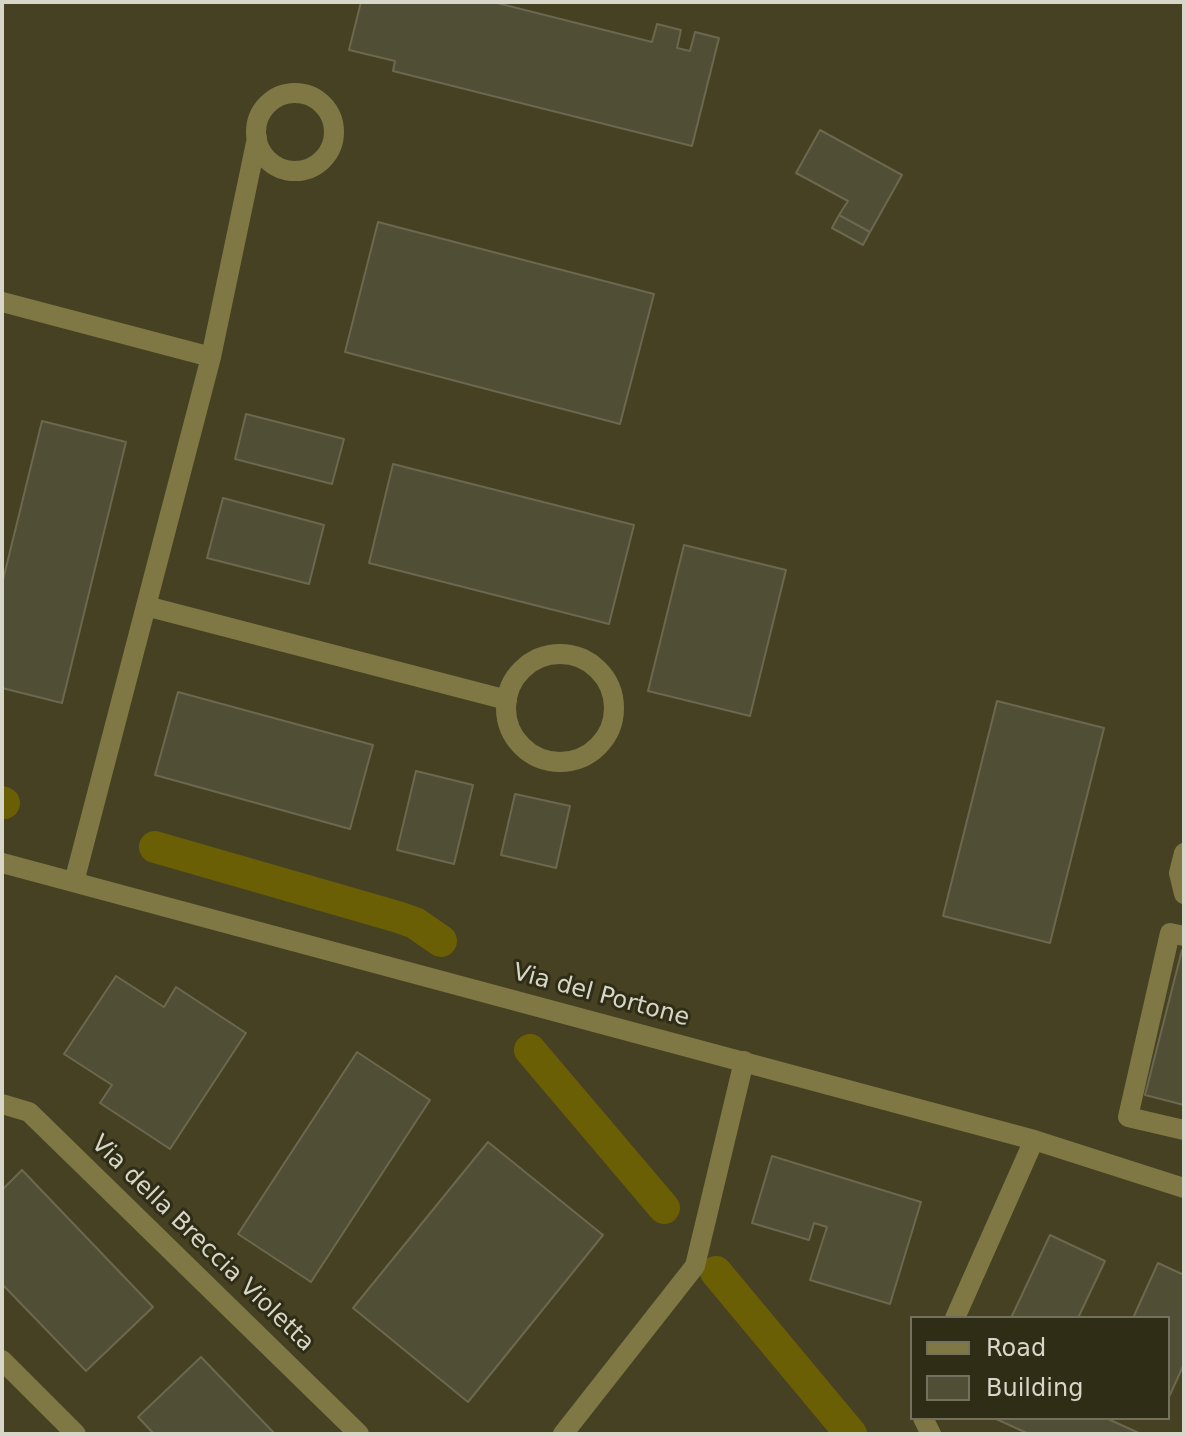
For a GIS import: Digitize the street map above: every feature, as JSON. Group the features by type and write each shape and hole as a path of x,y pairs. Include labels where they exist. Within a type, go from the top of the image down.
{"street":[{"path":"74,882 211,357 257,138"},
{"path":"2,302 211,357"},
{"path":"146,606 507,700"},
{"path":"554,654 572,655 588,661 606,681 614,706 611,724 603,740 591,752 574,760 557,762 539,758 524,748 513,734 507,718 507,700 512,683 522,669 537,658 554,654"},
{"path":"1184,853 1179,873 1184,894"},
{"name":"Via del Portone","path":"2,863 1034,1140 1184,1188"},
{"path":"1184,936 1170,933 1128,1117 1184,1130"},
{"path":"563,1434 695,1266 744,1061"},
{"name":"Via della Breccia Violetta","path":"2,1104 29,1112 359,1434"},
{"path":"956,1316 1034,1140"},
{"path":"2,1360 76,1434"}],"shaded area":[{"path":"2,2 1184,2 1184,1434 2,1434"}],"building":[{"path":"361,2 493,2 652,42 657,24 681,30 677,48 690,51 695,32 719,38 692,146 393,71 395,61 349,50"},
{"path":"820,130 902,175 870,232 839,215 848,201 796,173"},
{"path":"839,215 870,232 863,245 832,228"},
{"path":"378,222 654,294 620,424 345,352"},
{"path":"246,414 344,439 332,484 235,459"},
{"path":"42,421 126,442 62,703 2,688 2,584"},
{"path":"393,464 634,525 609,624 369,563"},
{"path":"223,498 324,525 309,584 207,558"},
{"path":"684,545 786,570 750,716 648,691"},
{"path":"178,692 373,745 350,829 155,775"},
{"path":"997,701 1104,728 1050,943 943,916"},
{"path":"416,771 473,785 454,864 397,850"},
{"path":"515,794 570,806 556,868 501,855"},
{"path":"1184,950 1184,1105 1145,1095"},
{"path":"116,976 164,1007 176,987 246,1033 170,1149 100,1103 112,1085 64,1054"},
{"path":"357,1052 430,1100 311,1282 238,1234"},
{"path":"488,1142 603,1235 468,1402 353,1308"},
{"path":"772,1156 921,1202 890,1304 810,1280 827,1227 814,1223 809,1240 752,1223"},
{"path":"22,1170 153,1307 86,1371 2,1284 2,1190"},
{"path":"1050,1235 1105,1261 1079,1316 1012,1316"},
{"path":"1158,1263 1184,1275 1184,1364 1170,1395 1170,1316 1134,1316"},
{"path":"201,1357 275,1434 154,1434 138,1417"},
{"path":"998,1420 1110,1420 1141,1434 1029,1434"}],"waterway":[{"path":"155,847 398,917 415,923 441,941"},
{"path":"530,1050 664,1208"},
{"path":"716,1272 851,1434"}]}
